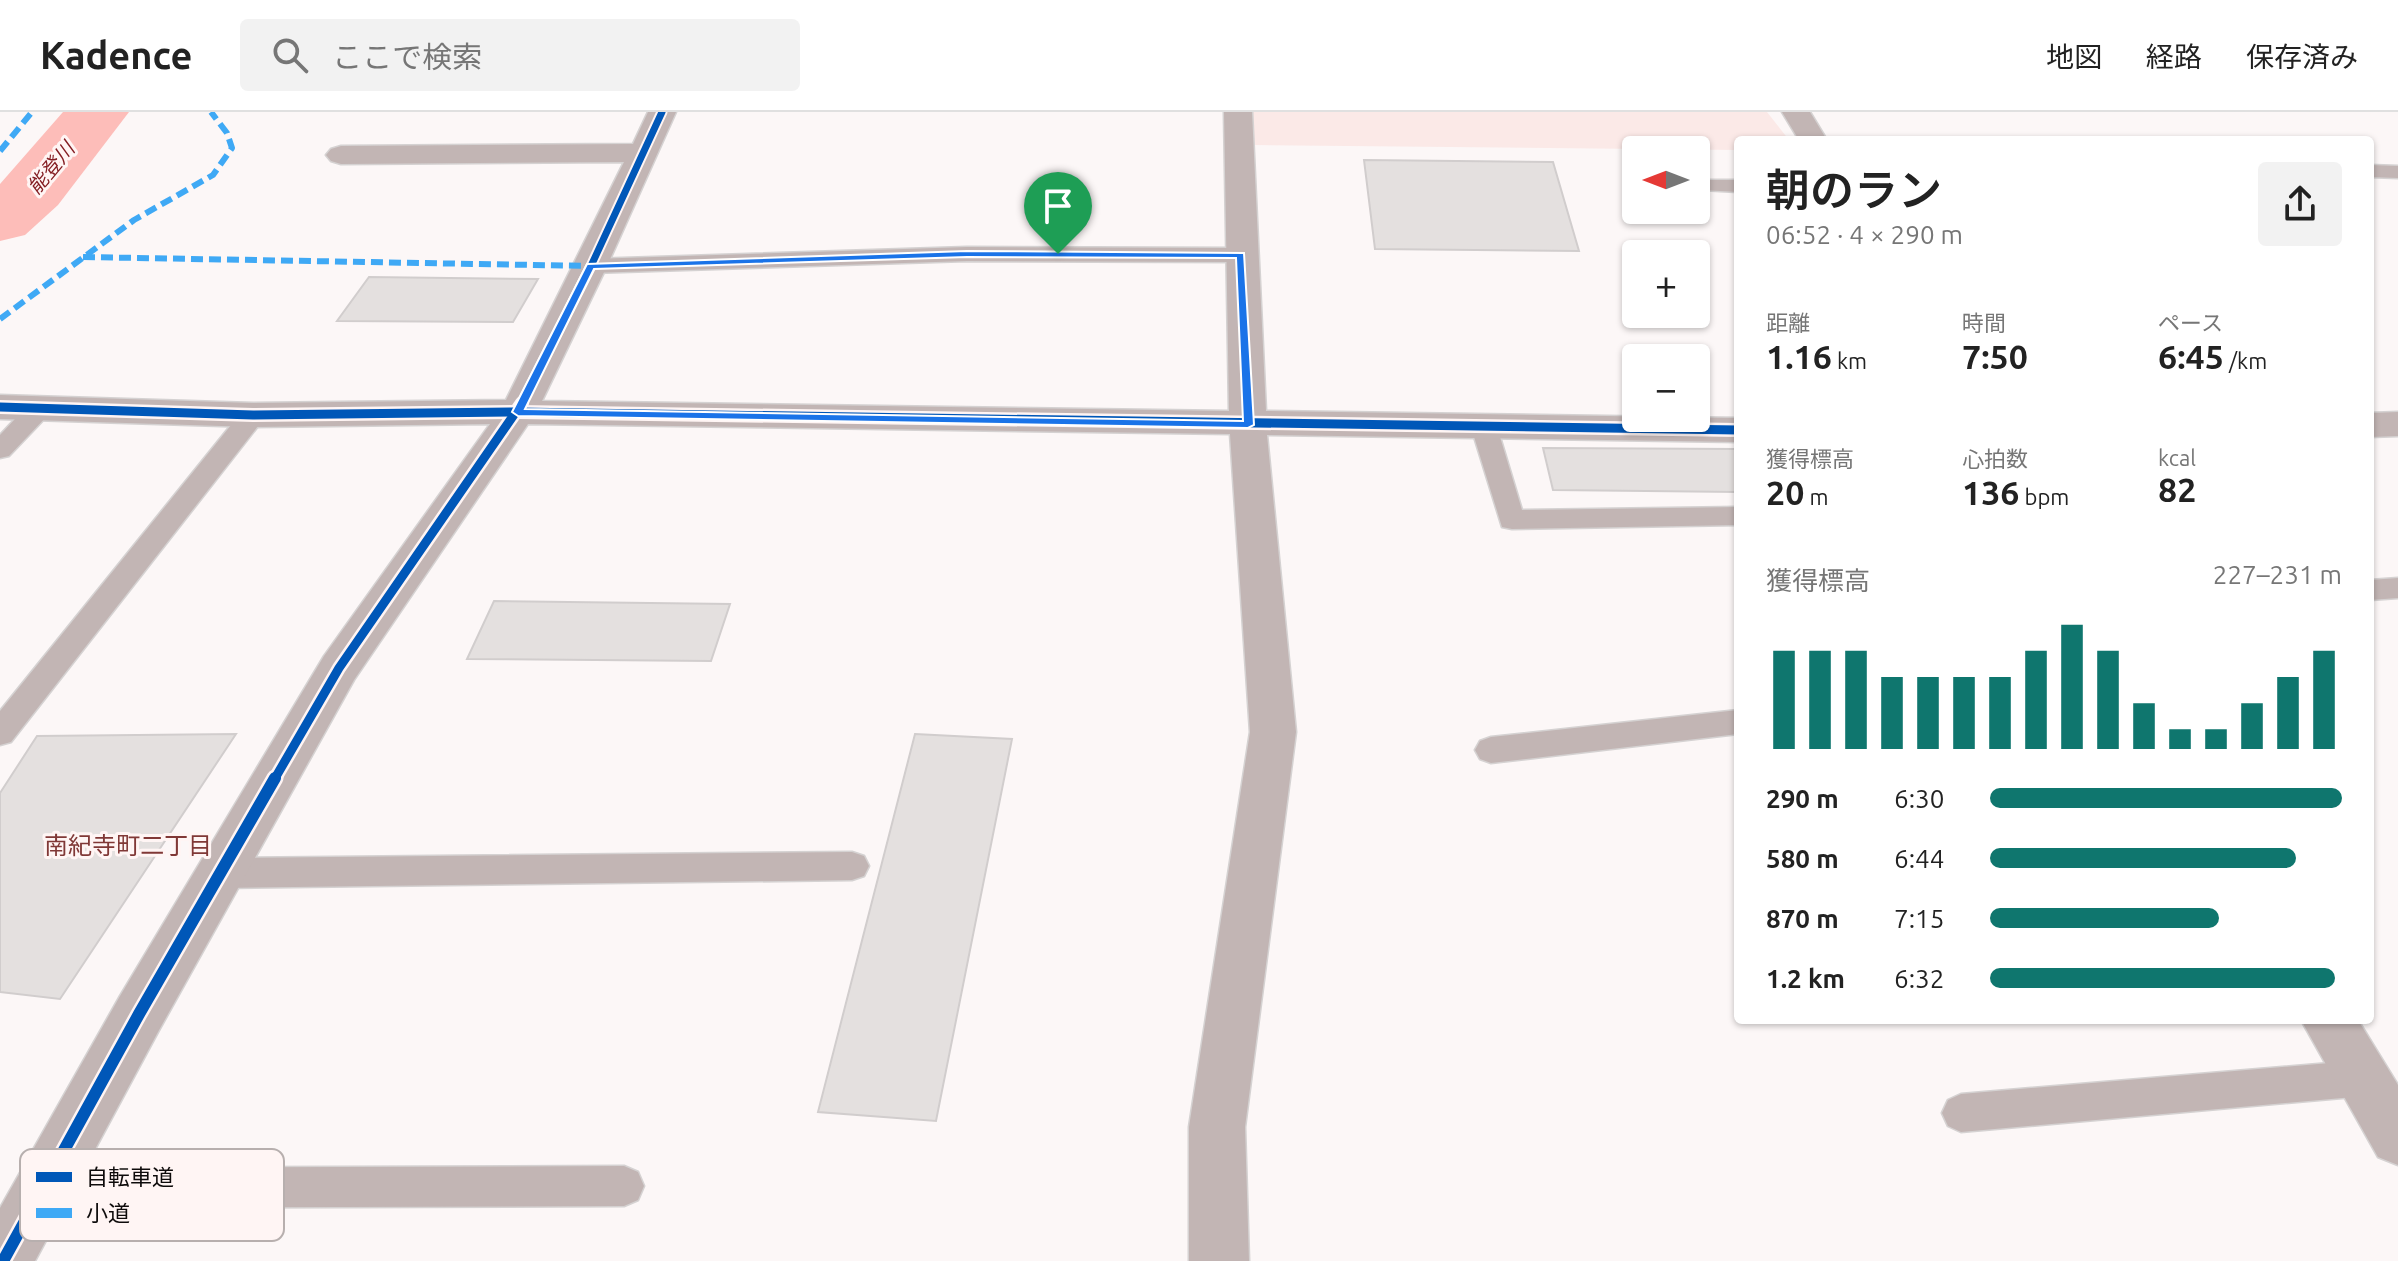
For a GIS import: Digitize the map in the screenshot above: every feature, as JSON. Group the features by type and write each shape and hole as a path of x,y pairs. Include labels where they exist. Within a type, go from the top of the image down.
{"street":[{"path":"65,1149 339,668 518,412 591,266 662,112"},
{"path":"1219,1261 1217,1127 1273,732 1248,425 1238,112"},
{"path":"1796,112 1811,136"},
{"path":"341,155 643,153"},
{"path":"0,407 253,415 518,412 1734,430"},
{"path":"2374,425 2398,424"},
{"path":"2331,1024 2398,1137"}],"lane":[{"path":"2374,171 2398,172"},
{"path":"1710,186 1734,186"},
{"path":"591,266 967,254 1241,255"},
{"path":"0,450 40,408"},
{"path":"0,733 253,415"},
{"path":"1484,427 1512,520 1734,516"},
{"path":"2374,590 2398,588"},
{"path":"1491,750 1734,722"},
{"path":"221,873 852,866"},
{"path":"1961,1113 2365,1078"},
{"path":"284,1187 624,1186"}],"shaded area":[{"path":"1253,112 1767,112 1786,136 1734,136 1734,150 1710,150 1710,136 1622,136 1622,149 1253,145"}],"building":[{"path":"1364,160 1553,162 1579,251 1375,249"},
{"path":"369,277 538,279 513,322 337,321"},
{"path":"1543,448 1734,449 1734,492 1553,490"},
{"path":"494,601 730,604 711,661 467,659"},
{"path":"236,734 60,999 0,992 0,793 37,736"},
{"path":"915,734 1012,739 936,1121 818,1112"}],"waterway":[{"name":"能登川","path":"0,220 34,190 97,112"}],"marked path":[{"path":"0,151 32,112"},
{"path":"0,319 134,220 213,175 232,148 227,133 211,112"},
{"path":"83,257 591,266"}],"cycle path":[{"path":"65,1149 339,668 518,412 591,266 662,112"},
{"path":"0,407 253,415 518,412 1734,430"},
{"path":"3,1261 20,1230"}],"district":[{"name":"南紀寺町二丁目","path":"128,846"}],"route":[{"path":"1058,254 1241,255 1248,425 518,412 591,266 1058,254"}]}
